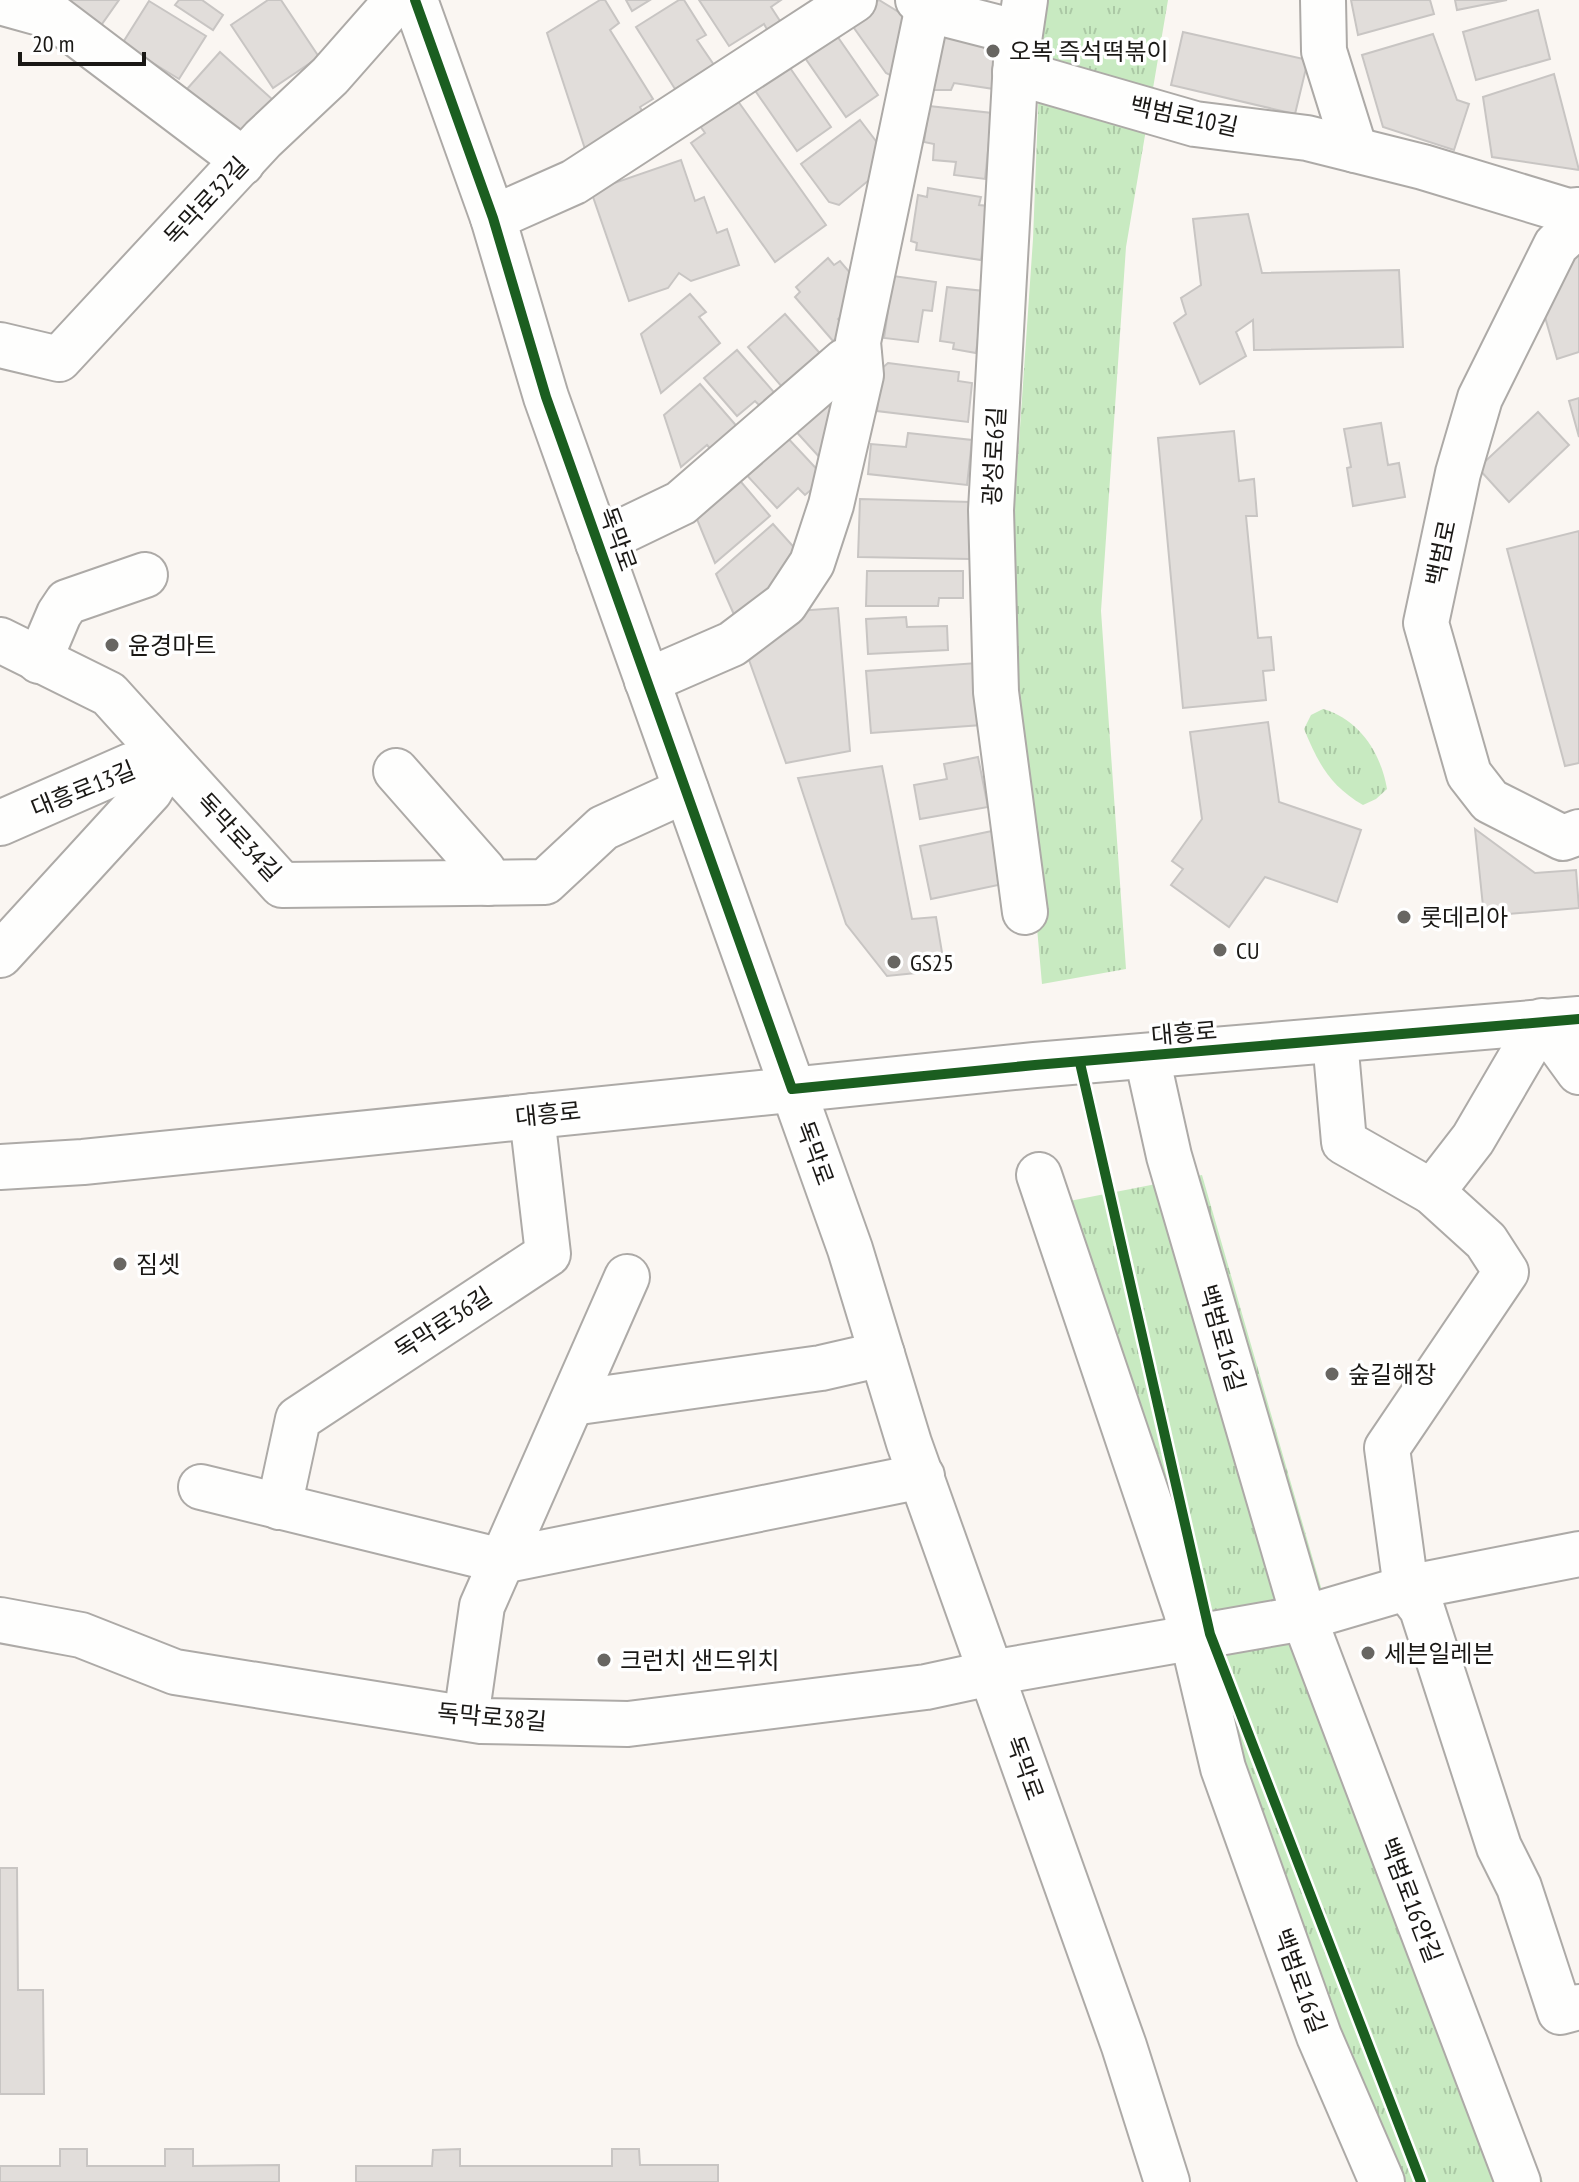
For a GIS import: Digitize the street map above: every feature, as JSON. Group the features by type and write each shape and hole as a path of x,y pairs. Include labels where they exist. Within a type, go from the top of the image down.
{"street":[{"name":"독막로32길","path":"0,345 59,359 242,163 330,76 397,0"},
{"name":"독막로","path":"415,0 493,218 546,397 850,1249 922,1476 1124,2046 1167,2182"},
{"path":"493,218 574,182 854,0"},
{"path":"1323,0 1324,51 1355,150"},
{"path":"0,2 54,17 231,151 242,163"},
{"path":"647,681 732,644 785,604 812,563 831,505 861,375 858,342 923,3"},
{"name":"백범로10길","path":"923,3 941,13 1020,35 1195,124 1307,138 1423,167 1568,211 1579,210"},
{"name":"광성로6길","path":"1020,35 991,510 996,692 1025,912"},
{"name":"백범로","path":"1579,224 1556,245 1480,398 1458,473 1426,623 1469,774 1490,801 1563,838 1579,832"},
{"name":"독막로","path":"598,543 681,503 845,361 859,356"},
{"path":"39,661 67,602 145,575"},
{"name":"독막로34길","path":"0,640 109,694 282,885 545,882 603,828 686,790"},
{"path":"0,955 150,791 168,760"},
{"name":"대흥로13길","path":"0,823 130,766 168,760"},
{"path":"396,771 483,870 488,883"},
{"path":"1432,1192 1560,1020"},
{"path":"1560,1020 1579,1072"},
{"name":"대흥로","path":"0,1167 83,1162 1035,1065 1560,1020"},
{"path":"1335,1040 1344,1142 1432,1192 1486,1241 1506,1272 1387,1448 1406,1588 1422,1609 1499,1847 1519,1887 1560,2012 1579,2007"},
{"name":"백범로16길","path":"1147,1057 1169,1156 1304,1618"},
{"name":"독막로36길","path":"279,1507 298,1419 548,1254 532,1116"},
{"path":"1039,1175 1193,1637"},
{"path":"466,1718 482,1606 627,1277"},
{"path":"572,1403 821,1368 882,1354"},
{"path":"201,1487 502,1561 922,1476"},
{"path":"991,1673 1304,1618 1406,1588 1579,1554"},
{"name":"백범로16안길","path":"1304,1618 1518,2182"},
{"name":"독막로38길","path":"0,1620 81,1635 175,1672 466,1718 628,1724 926,1687 991,1673"},
{"name":"백범로16길","path":"1193,1637 1223,1768 1319,2036 1382,2182"}],"green space":[{"path":"1048,0 1168,0 1126,247 1101,611 1126,969 1042,984 1008,602 1033,239 1041,33"},
{"path":"1323,709 1357,729 1374,751 1387,789 1376,799 1363,805 1352,798 1334,782 1314,753 1304,729 1311,715"},
{"path":"1202,1175 1355,1705 1543,2182 1392,2182 1235,1770 1054,1204"}],"building":[{"path":"55,0 119,0 97,31"},
{"path":"179,0 202,0 223,15 213,30 175,5"},
{"path":"268,0 281,0 319,57 273,88 231,25"},
{"path":"600,0 605,0 619,23 610,30 653,99 640,107 643,113 585,149 547,33"},
{"path":"626,0 650,0 632,11"},
{"path":"679,0 684,0 706,35 697,40 714,65 675,89 636,27"},
{"path":"699,0 781,0 771,7 782,24 769,33 764,24 729,46"},
{"path":"879,0 910,19 898,79 886,73 849,21"},
{"path":"1351,0 1430,0 1434,14 1358,35"},
{"path":"1455,0 1507,0 1457,10"},
{"path":"149,1 206,36 179,79 122,44"},
{"path":"1538,10 1550,59 1476,80 1463,32"},
{"path":"941,28 1001,41 994,89 954,83 951,90 927,90"},
{"path":"1183,32 1308,60 1295,114 1171,85"},
{"path":"835,33 878,95 846,117 803,55"},
{"path":"1433,34 1457,100 1469,104 1454,150 1383,127 1362,55"},
{"path":"220,52 273,100 240,136 187,89"},
{"path":"788,65 831,127 797,151 754,89"},
{"path":"1554,74 1579,170 1492,157 1483,97"},
{"path":"735,97 826,225 775,262 691,143 705,133 698,123"},
{"path":"929,106 992,113 985,179 954,175 956,162 933,160 934,144 924,142"},
{"path":"860,120 888,157 886,166 839,205 829,202 801,164"},
{"path":"681,160 695,201 704,197 717,233 727,229 739,265 691,281 679,273 668,288 629,301 591,191"},
{"path":"928,188 981,197 979,205 989,206 981,260 916,250 917,243 911,241 918,195 927,197"},
{"path":"1248,214 1262,273 1399,270 1403,347 1254,350 1253,320 1236,332 1246,356 1200,384 1174,323 1186,314 1181,298 1201,285 1193,219"},
{"path":"1579,253 1579,352 1557,359 1543,310 1574,254"},
{"path":"828,258 834,265 840,261 863,288 863,298 838,319 847,329 833,341 795,297 800,292 796,287"},
{"path":"893,276 936,282 932,311 923,310 918,342 884,338"},
{"path":"947,287 984,291 976,353 953,349 954,343 940,341"},
{"path":"690,294 706,312 699,317 720,343 661,393 641,334"},
{"path":"785,314 826,360 782,387 748,347"},
{"path":"737,350 779,398 760,406 755,401 737,416 704,378"},
{"path":"888,363 959,372 958,381 972,383 968,422 877,411 881,369"},
{"path":"839,381 823,461 791,426"},
{"path":"700,384 740,430 714,453 707,445 681,467 664,415"},
{"path":"1579,398 1579,437 1569,401"},
{"path":"1538,412 1569,445 1509,502 1478,468"},
{"path":"1381,423 1388,465 1399,463 1405,497 1353,506 1347,468 1351,467 1344,429"},
{"path":"1234,431 1239,481 1254,479 1257,516 1246,516 1258,638 1271,637 1274,670 1263,671 1266,700 1183,708 1158,438"},
{"path":"908,433 972,440 967,485 868,474 871,444 906,447"},
{"path":"784,434 825,478 805,495 798,488 777,508 743,471"},
{"path":"736,476 770,516 715,563 694,512"},
{"path":"860,499 971,502 970,559 858,557"},
{"path":"773,524 799,553 790,571 736,619 716,574"},
{"path":"1579,531 1579,763 1565,766 1507,549"},
{"path":"867,571 963,571 963,598 939,598 938,606 866,606"},
{"path":"838,608 850,751 786,763 749,660 797,611"},
{"path":"906,617 907,627 947,626 948,650 868,654 866,619"},
{"path":"977,663 982,725 871,733 866,671"},
{"path":"1268,722 1279,802 1361,830 1337,902 1265,877 1229,927 1171,885 1183,869 1172,861 1202,819 1190,732"},
{"path":"978,757 988,807 920,819 914,785 947,779 944,764"},
{"path":"882,766 912,919 936,917 945,970 887,976 846,924 798,778"},
{"path":"1475,829 1535,873 1576,870 1579,908 1484,916"},
{"path":"992,831 1003,884 931,899 920,846"},
{"path":"0,1868 17,1868 18,1990 43,1990 44,2094 0,2094"},
{"path":"60,2149 87,2149 87,2166 165,2166 165,2149 193,2149 193,2166 279,2165 279,2182 0,2182 0,2166 60,2166"},
{"path":"460,2149 460,2166 612,2166 612,2149 639,2149 640,2165 718,2165 718,2182 356,2182 356,2166 432,2166 433,2150"}],"cycle path":[{"path":"415,0 493,218 546,397 792,1089 1579,1019"},
{"path":"1080,1063 1210,1634 1421,2182"}],"place":[{"name":"오복 즉석떡볶이","path":"993,51"},
{"name":"윤경마트","path":"112,645"},
{"name":"롯데리아","path":"1404,917"},
{"name":"CU","path":"1220,950"},
{"name":"GS25","path":"894,962"},
{"name":"짐셋","path":"120,1264"},
{"name":"숲길해장","path":"1332,1374"},
{"name":"세븐일레븐","path":"1368,1653"},
{"name":"크런치 샌드위치","path":"604,1660"}]}
